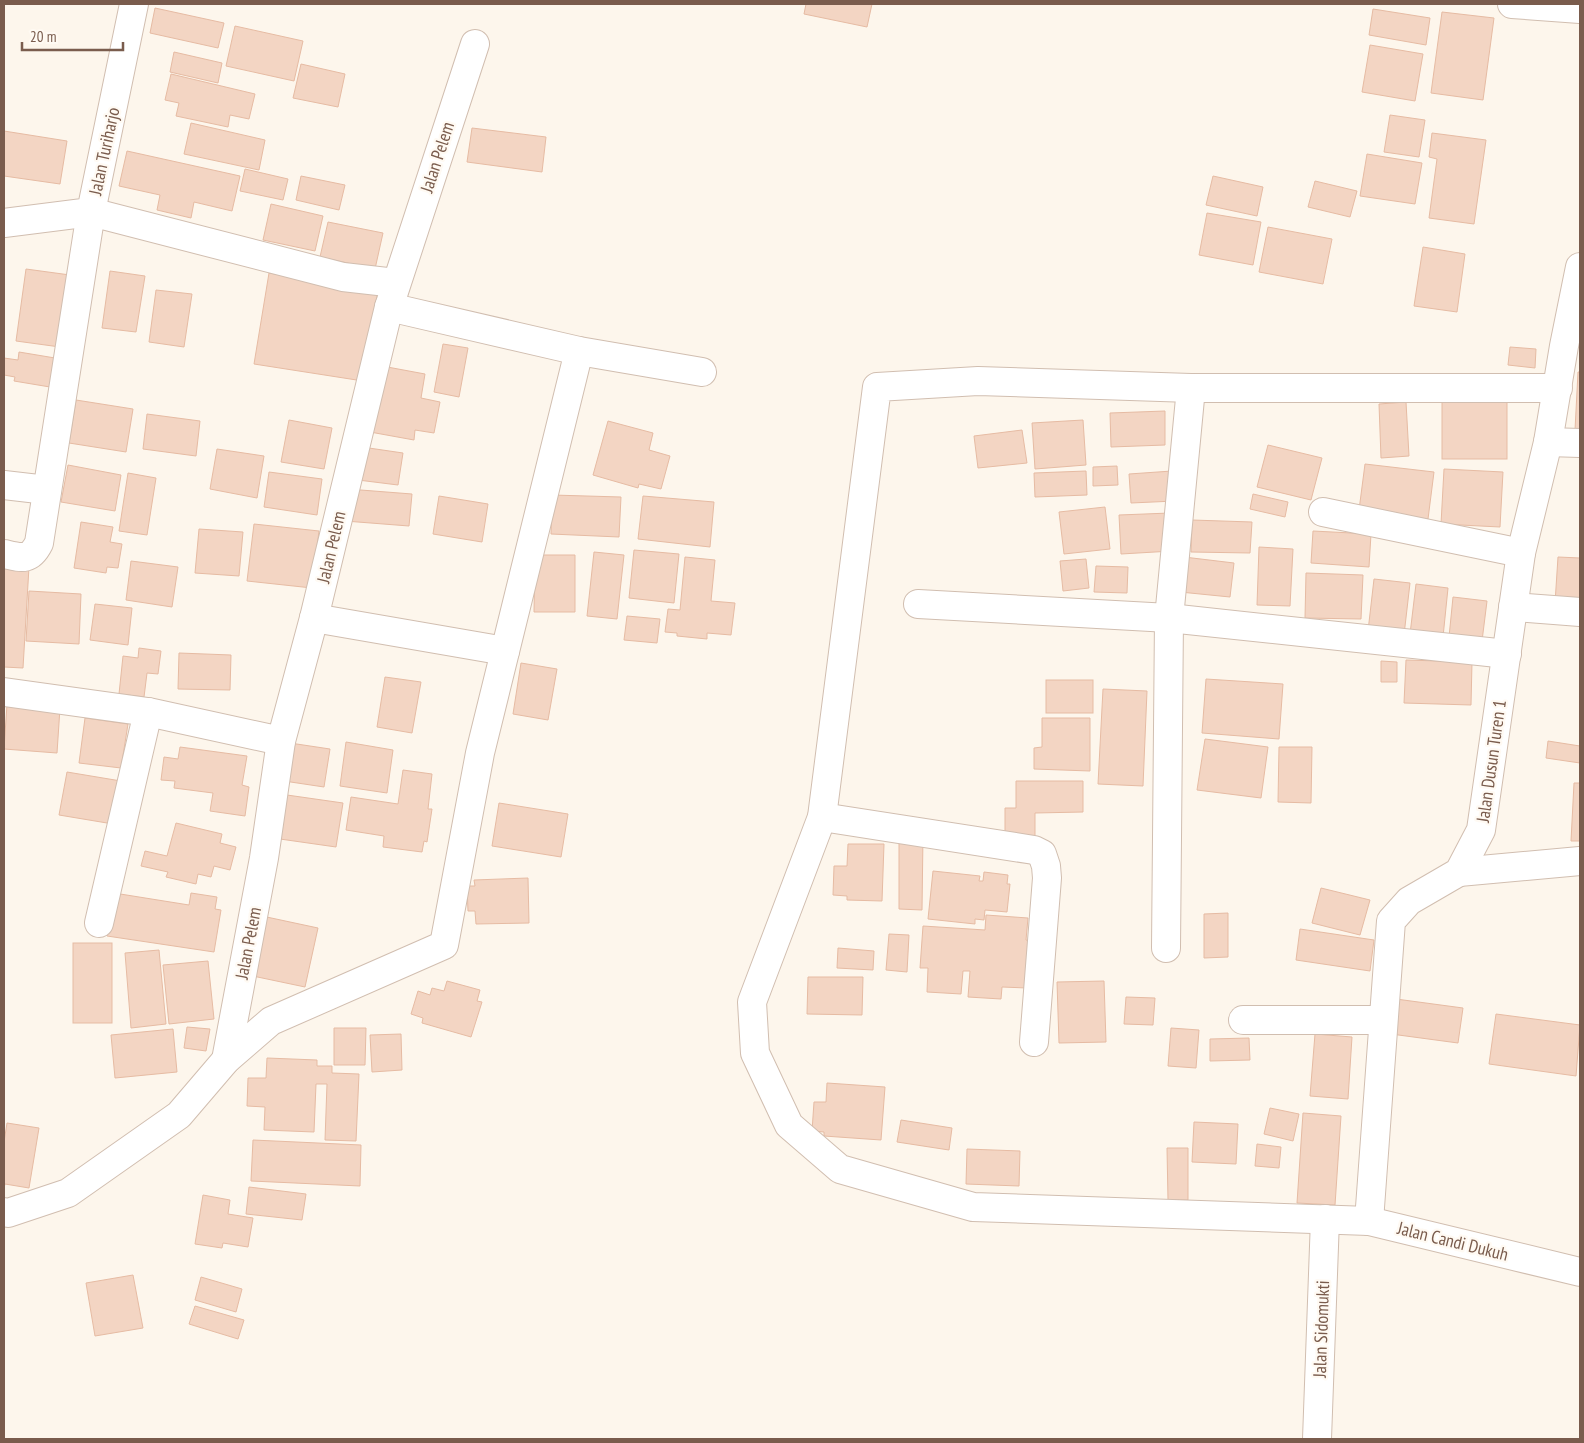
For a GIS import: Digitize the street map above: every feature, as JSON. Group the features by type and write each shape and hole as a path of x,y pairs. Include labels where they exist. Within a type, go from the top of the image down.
{"street":[{"name":"Jalan Turiharjo","path":"4,223 91,212 134,4"},
{"path":"1528,5 1580,9"},
{"name":"Jalan Pelem","path":"226,1060 264,858 281,741 314,618 392,295 475,44"},
{"path":"4,554 19,558 34,554 39,543 91,212 343,277 392,295 579,351 702,372"},
{"name":"Jalan Dusun Turen 1","path":"1459,872 1481,830 1521,553 1548,442 1558,388 1572,347 1580,267"},
{"path":"4,1212 8,1213 68,1193 179,1115 226,1060 271,1021 444,945 480,753 579,351"},
{"name":"Jalan Candi Dukuh","path":"1191,388 978,381 877,387 822,817 752,1002 755,1053 789,1126 840,1169 973,1207 1369,1221 1580,1272"},
{"path":"1166,948 1169,618 1191,388 1558,388"},
{"path":"1548,442 1580,444"},
{"path":"4,485 47,490"},
{"path":"1323,512 1521,553"},
{"path":"918,604 1169,618 1507,654"},
{"path":"1513,607 1580,612"},
{"path":"314,618 505,651"},
{"path":"4,692 148,712 281,741"},
{"path":"99,923 148,712"},
{"path":"822,817 1025,849 1042,854 1047,878 1034,1042"},
{"path":"1369,1221 1391,922 1409,901 1459,872 1580,862"},
{"path":"1243,1020 1383,1020"},
{"name":"Jalan Sidomukti","path":"1317,1439 1325,1220"}],"building":[{"path":"806,4 872,4 867,27 804,14"},
{"path":"155,8 224,23 218,48 150,33"},
{"path":"1373,9 1430,18 1426,45 1369,35"},
{"path":"1442,12 1494,18 1483,100 1431,93"},
{"path":"235,26 303,41 294,81 226,66"},
{"path":"1370,45 1423,54 1415,101 1362,92"},
{"path":"174,52 222,63 218,83 170,72"},
{"path":"301,64 345,74 338,107 293,98"},
{"path":"171,74 255,94 249,119 230,115 228,127 176,116 179,103 165,100"},
{"path":"1390,115 1425,120 1419,157 1384,152"},
{"path":"191,123 265,140 259,170 184,154"},
{"path":"472,128 546,137 542,172 467,162"},
{"path":"4,131 67,141 60,184 4,176"},
{"path":"1432,133 1486,140 1474,224 1429,218 1437,159 1429,157"},
{"path":"127,151 240,176 232,211 194,202 191,218 157,210 160,195 119,186"},
{"path":"1367,154 1422,163 1415,204 1360,196"},
{"path":"245,169 288,179 283,200 240,191"},
{"path":"301,176 345,185 339,210 296,200"},
{"path":"1213,176 1263,187 1257,216 1206,205"},
{"path":"1315,181 1357,191 1350,217 1308,207"},
{"path":"271,204 323,216 315,251 263,240"},
{"path":"1207,213 1261,222 1253,265 1199,255"},
{"path":"328,222 383,233 375,269 320,257"},
{"path":"1268,227 1332,239 1323,284 1259,272"},
{"path":"1423,247 1465,254 1457,312 1414,306"},
{"path":"26,269 70,275 60,347 16,341"},
{"path":"110,271 145,276 136,332 102,328"},
{"path":"269,273 378,291 363,381 254,364"},
{"path":"156,290 192,294 184,347 149,342"},
{"path":"443,344 468,348 459,397 434,392"},
{"path":"1510,347 1536,349 1535,368 1508,365"},
{"path":"19,352 61,359 56,388 14,381 15,377 4,375 4,358 18,360"},
{"path":"382,366 425,374 421,398 440,402 434,433 415,430 414,440 370,432"},
{"path":"1578,372 1580,372 1580,431 1575,430"},
{"path":"1442,398 1507,398 1507,459 1442,459"},
{"path":"76,400 133,409 126,452 69,443"},
{"path":"1406,402 1409,456 1381,458 1379,404"},
{"path":"1165,411 1165,445 1111,447 1110,413"},
{"path":"147,414 200,421 196,456 143,449"},
{"path":"289,420 332,428 324,469 281,462"},
{"path":"1083,420 1086,465 1035,469 1032,423"},
{"path":"608,421 653,433 649,450 670,456 661,489 639,484 638,488 593,475"},
{"path":"1022,430 1027,463 978,468 974,436"},
{"path":"1268,445 1322,458 1311,500 1257,487"},
{"path":"362,447 403,453 398,485 358,480"},
{"path":"217,449 264,456 257,498 210,489"},
{"path":"1365,464 1434,472 1428,519 1359,510"},
{"path":"68,465 121,475 115,511 61,502"},
{"path":"1117,466 1118,485 1093,486 1093,467"},
{"path":"1444,469 1503,472 1500,527 1441,524"},
{"path":"1086,471 1087,495 1035,497 1034,473"},
{"path":"1172,471 1175,501 1131,503 1129,474"},
{"path":"269,472 322,479 317,515 264,507"},
{"path":"128,473 156,478 147,535 119,531"},
{"path":"348,489 412,494 409,526 345,521"},
{"path":"1253,494 1288,502 1285,517 1250,509"},
{"path":"552,495 621,497 619,537 551,534"},
{"path":"439,496 488,504 482,542 433,534"},
{"path":"643,496 714,502 710,547 638,539"},
{"path":"1105,507 1110,549 1064,554 1059,512"},
{"path":"1170,513 1172,551 1121,554 1119,515"},
{"path":"1192,520 1252,522 1250,553 1191,552"},
{"path":"81,522 113,527 110,542 122,544 118,568 107,567 106,573 74,568"},
{"path":"254,524 319,531 312,588 247,581"},
{"path":"199,529 243,532 239,576 195,573"},
{"path":"1313,531 1371,534 1369,567 1311,563"},
{"path":"1259,547 1293,549 1290,606 1257,605"},
{"path":"634,550 679,554 674,603 629,598"},
{"path":"594,552 624,555 617,619 587,616"},
{"path":"535,555 575,555 575,612 534,612"},
{"path":"685,557 715,560 711,601 735,603 731,635 707,633 707,639 677,636 677,633 665,632 668,609 680,610"},
{"path":"1184,557 1234,563 1230,597 1180,592"},
{"path":"1558,557 1580,558 1580,604 1555,603"},
{"path":"1086,559 1089,588 1063,591 1060,561"},
{"path":"131,561 178,567 172,607 126,600"},
{"path":"4,566 29,567 23,668 4,667"},
{"path":"1096,566 1128,567 1127,593 1094,592"},
{"path":"1306,573 1363,575 1361,619 1305,618"},
{"path":"1374,579 1410,583 1404,635 1368,631"},
{"path":"1416,584 1448,588 1443,637 1410,634"},
{"path":"29,591 81,594 79,644 26,641"},
{"path":"1453,597 1487,601 1482,641 1449,637"},
{"path":"95,604 132,608 128,645 90,640"},
{"path":"627,616 660,619 657,643 624,640"},
{"path":"139,648 161,651 158,674 147,673 144,697 119,694 123,656 138,658"},
{"path":"179,653 231,655 230,690 178,689"},
{"path":"1406,660 1472,662 1471,705 1404,703"},
{"path":"1381,661 1397,662 1397,682 1381,682"},
{"path":"521,663 557,669 548,720 513,714"},
{"path":"385,677 421,682 412,733 377,727"},
{"path":"1206,679 1283,684 1279,739 1202,733"},
{"path":"1046,680 1093,680 1093,713 1046,713"},
{"path":"1103,689 1147,691 1143,786 1098,784"},
{"path":"7,704 60,708 57,753 4,749"},
{"path":"85,718 128,724 121,768 79,763"},
{"path":"1042,718 1090,718 1090,771 1034,769 1034,748 1042,747"},
{"path":"1205,739 1268,747 1261,798 1197,790"},
{"path":"1548,741 1580,746 1580,763 1546,758"},
{"path":"346,742 393,750 387,793 340,786"},
{"path":"290,743 330,749 324,787 284,781"},
{"path":"180,747 247,756 242,785 249,787 245,816 210,811 213,793 174,788 175,781 161,780 164,757 178,759"},
{"path":"1279,747 1312,747 1311,803 1278,802"},
{"path":"403,770 432,774 428,809 432,809 427,842 424,841 422,852 383,847 384,836 346,830 351,797 398,804"},
{"path":"67,772 121,781 113,824 59,815"},
{"path":"1016,781 1083,781 1083,812 1035,813 1035,836 1005,836 1005,808 1016,808"},
{"path":"1574,783 1580,783 1580,841 1571,841"},
{"path":"287,795 343,803 336,847 280,839"},
{"path":"499,803 568,814 561,857 492,846"},
{"path":"176,823 222,834 220,843 236,847 230,870 214,866 211,877 198,874 196,884 166,877 168,872 141,866 145,851 167,856"},
{"path":"899,835 923,835 922,910 899,909"},
{"path":"848,844 884,844 882,901 847,900 847,896 833,895 834,866 847,866"},
{"path":"933,871 980,876 979,881 983,881 984,872 1008,875 1007,884 1010,884 1007,912 985,910 984,920 975,919 975,924 928,919"},
{"path":"528,878 529,923 476,924 475,911 468,911 467,886 475,886 474,880"},
{"path":"1321,888 1370,900 1360,935 1312,923"},
{"path":"114,893 189,905 191,893 217,897 215,909 221,910 214,952 107,936"},
{"path":"1228,913 1228,957 1204,958 1204,914"},
{"path":"986,915 1028,918 1026,940 1031,941 1027,988 1002,987 1001,999 968,997 970,971 963,971 961,994 927,992 928,968 920,968 923,926 985,930"},
{"path":"262,916 318,928 305,987 248,975"},
{"path":"1300,929 1374,940 1370,971 1296,960"},
{"path":"889,934 909,935 907,972 886,970"},
{"path":"73,943 112,943 112,1023 73,1023"},
{"path":"838,948 874,951 873,970 837,968"},
{"path":"159,950 166,1024 131,1028 125,953"},
{"path":"208,961 214,1019 169,1024 163,965"},
{"path":"808,977 863,977 862,1015 807,1014"},
{"path":"447,981 480,990 477,1001 482,1002 471,1037 422,1023 423,1018 411,1014 418,991 430,995 432,988 444,991"},
{"path":"1104,981 1106,1042 1059,1043 1057,982"},
{"path":"1126,997 1155,998 1153,1025 1124,1024"},
{"path":"1396,999 1463,1008 1458,1043 1391,1034"},
{"path":"1496,1014 1580,1025 1576,1076 1489,1064"},
{"path":"187,1027 210,1029 206,1051 184,1048"},
{"path":"334,1028 366,1028 365,1065 334,1065"},
{"path":"1171,1028 1199,1030 1196,1068 1168,1066"},
{"path":"173,1029 177,1072 115,1078 111,1035"},
{"path":"401,1034 402,1070 372,1072 370,1035"},
{"path":"1315,1034 1352,1037 1348,1099 1310,1096"},
{"path":"1249,1038 1250,1060 1210,1061 1210,1039"},
{"path":"267,1058 317,1060 317,1066 332,1066 332,1073 359,1074 356,1141 325,1140 327,1084 316,1084 314,1132 264,1130 265,1107 247,1106 248,1078 266,1078"},
{"path":"827,1083 885,1087 881,1140 824,1136 824,1132 812,1131 814,1102 826,1102"},
{"path":"1270,1108 1299,1114 1293,1141 1264,1134"},
{"path":"1303,1113 1341,1116 1335,1205 1297,1203"},
{"path":"901,1120 952,1128 949,1150 897,1142"},
{"path":"1194,1122 1238,1124 1236,1164 1192,1162"},
{"path":"7,1123 39,1128 29,1188 5,1184 4,1188 4,1142"},
{"path":"253,1140 361,1145 360,1186 251,1181"},
{"path":"1257,1144 1281,1147 1279,1168 1255,1166"},
{"path":"1167,1148 1188,1148 1188,1200 1168,1200"},
{"path":"967,1149 1020,1151 1019,1186 966,1184"},
{"path":"249,1187 306,1194 302,1220 246,1214"},
{"path":"203,1195 230,1200 228,1214 253,1218 248,1247 223,1243 222,1248 195,1244"},
{"path":"133,1275 143,1328 95,1336 86,1283"},
{"path":"201,1277 242,1289 236,1312 195,1300"},
{"path":"195,1306 244,1320 238,1339 189,1324"}]}
